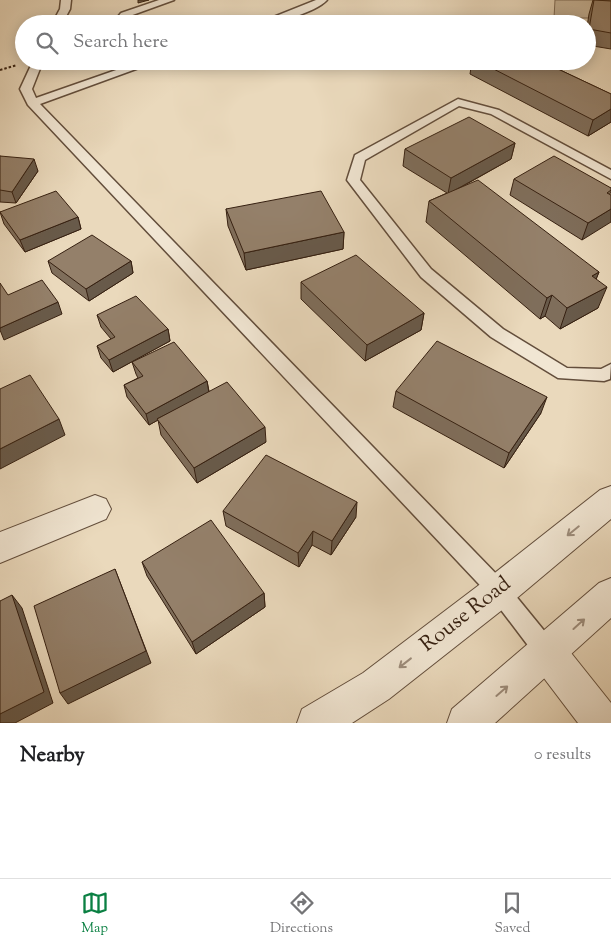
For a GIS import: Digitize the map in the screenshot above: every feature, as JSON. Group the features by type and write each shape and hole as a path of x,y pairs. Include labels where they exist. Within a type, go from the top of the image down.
{"street":[{"name":"Rouse Road","path":"316,723 376,686 499,591 611,500"},
{"path":"0,548 95,509"},
{"path":"466,723 611,596"},
{"path":"547,652 602,723"}],"lane":[{"path":"62,15 66,0"},
{"path":"124,15 169,0"},
{"path":"286,15 322,0"},
{"path":"34,70 26,89 32,102 499,591 547,652"},
{"path":"32,102 126,70"},
{"path":"611,175 495,112 458,102 359,158 353,180 426,273 497,333 564,374 604,376 611,370"}],"shaded area":[{"path":"555,0 611,0 611,18 596,18 596,15 554,15"}],"building":[{"path":"594,0 611,1 611,33 596,30 596,15 591,15"},
{"path":"496,70 560,70 611,94 611,109 593,120"},
{"path":"469,117 515,143 451,178 405,149"},
{"path":"0,156 34,159 12,192 0,190"},
{"path":"554,156 611,188 607,193 611,195 611,209 588,223 514,179"},
{"path":"478,180 599,272 592,276 607,287 567,308 552,295 547,298 429,201"},
{"path":"56,191 78,217 20,240 0,212"},
{"path":"321,191 344,232 244,253 226,209"},
{"path":"92,235 131,261 86,289 48,261"},
{"path":"356,255 424,313 367,345 301,282"},
{"path":"42,280 58,302 0,328 0,283 8,295"},
{"path":"136,296 168,329 109,360 97,346 115,337 97,315"},
{"path":"437,341 547,397 509,453 396,391"},
{"path":"174,342 207,381 146,414 124,385 143,376 132,362"},
{"path":"30,375 59,419 0,449 0,389"},
{"path":"227,382 265,427 194,468 157,419"},
{"path":"266,455 357,502 332,541 313,531 298,553 223,511"},
{"path":"211,520 264,593 192,642 142,562"},
{"path":"115,569 146,651 60,693 34,606"},
{"path":"12,595 44,692 0,714 0,601"}]}
